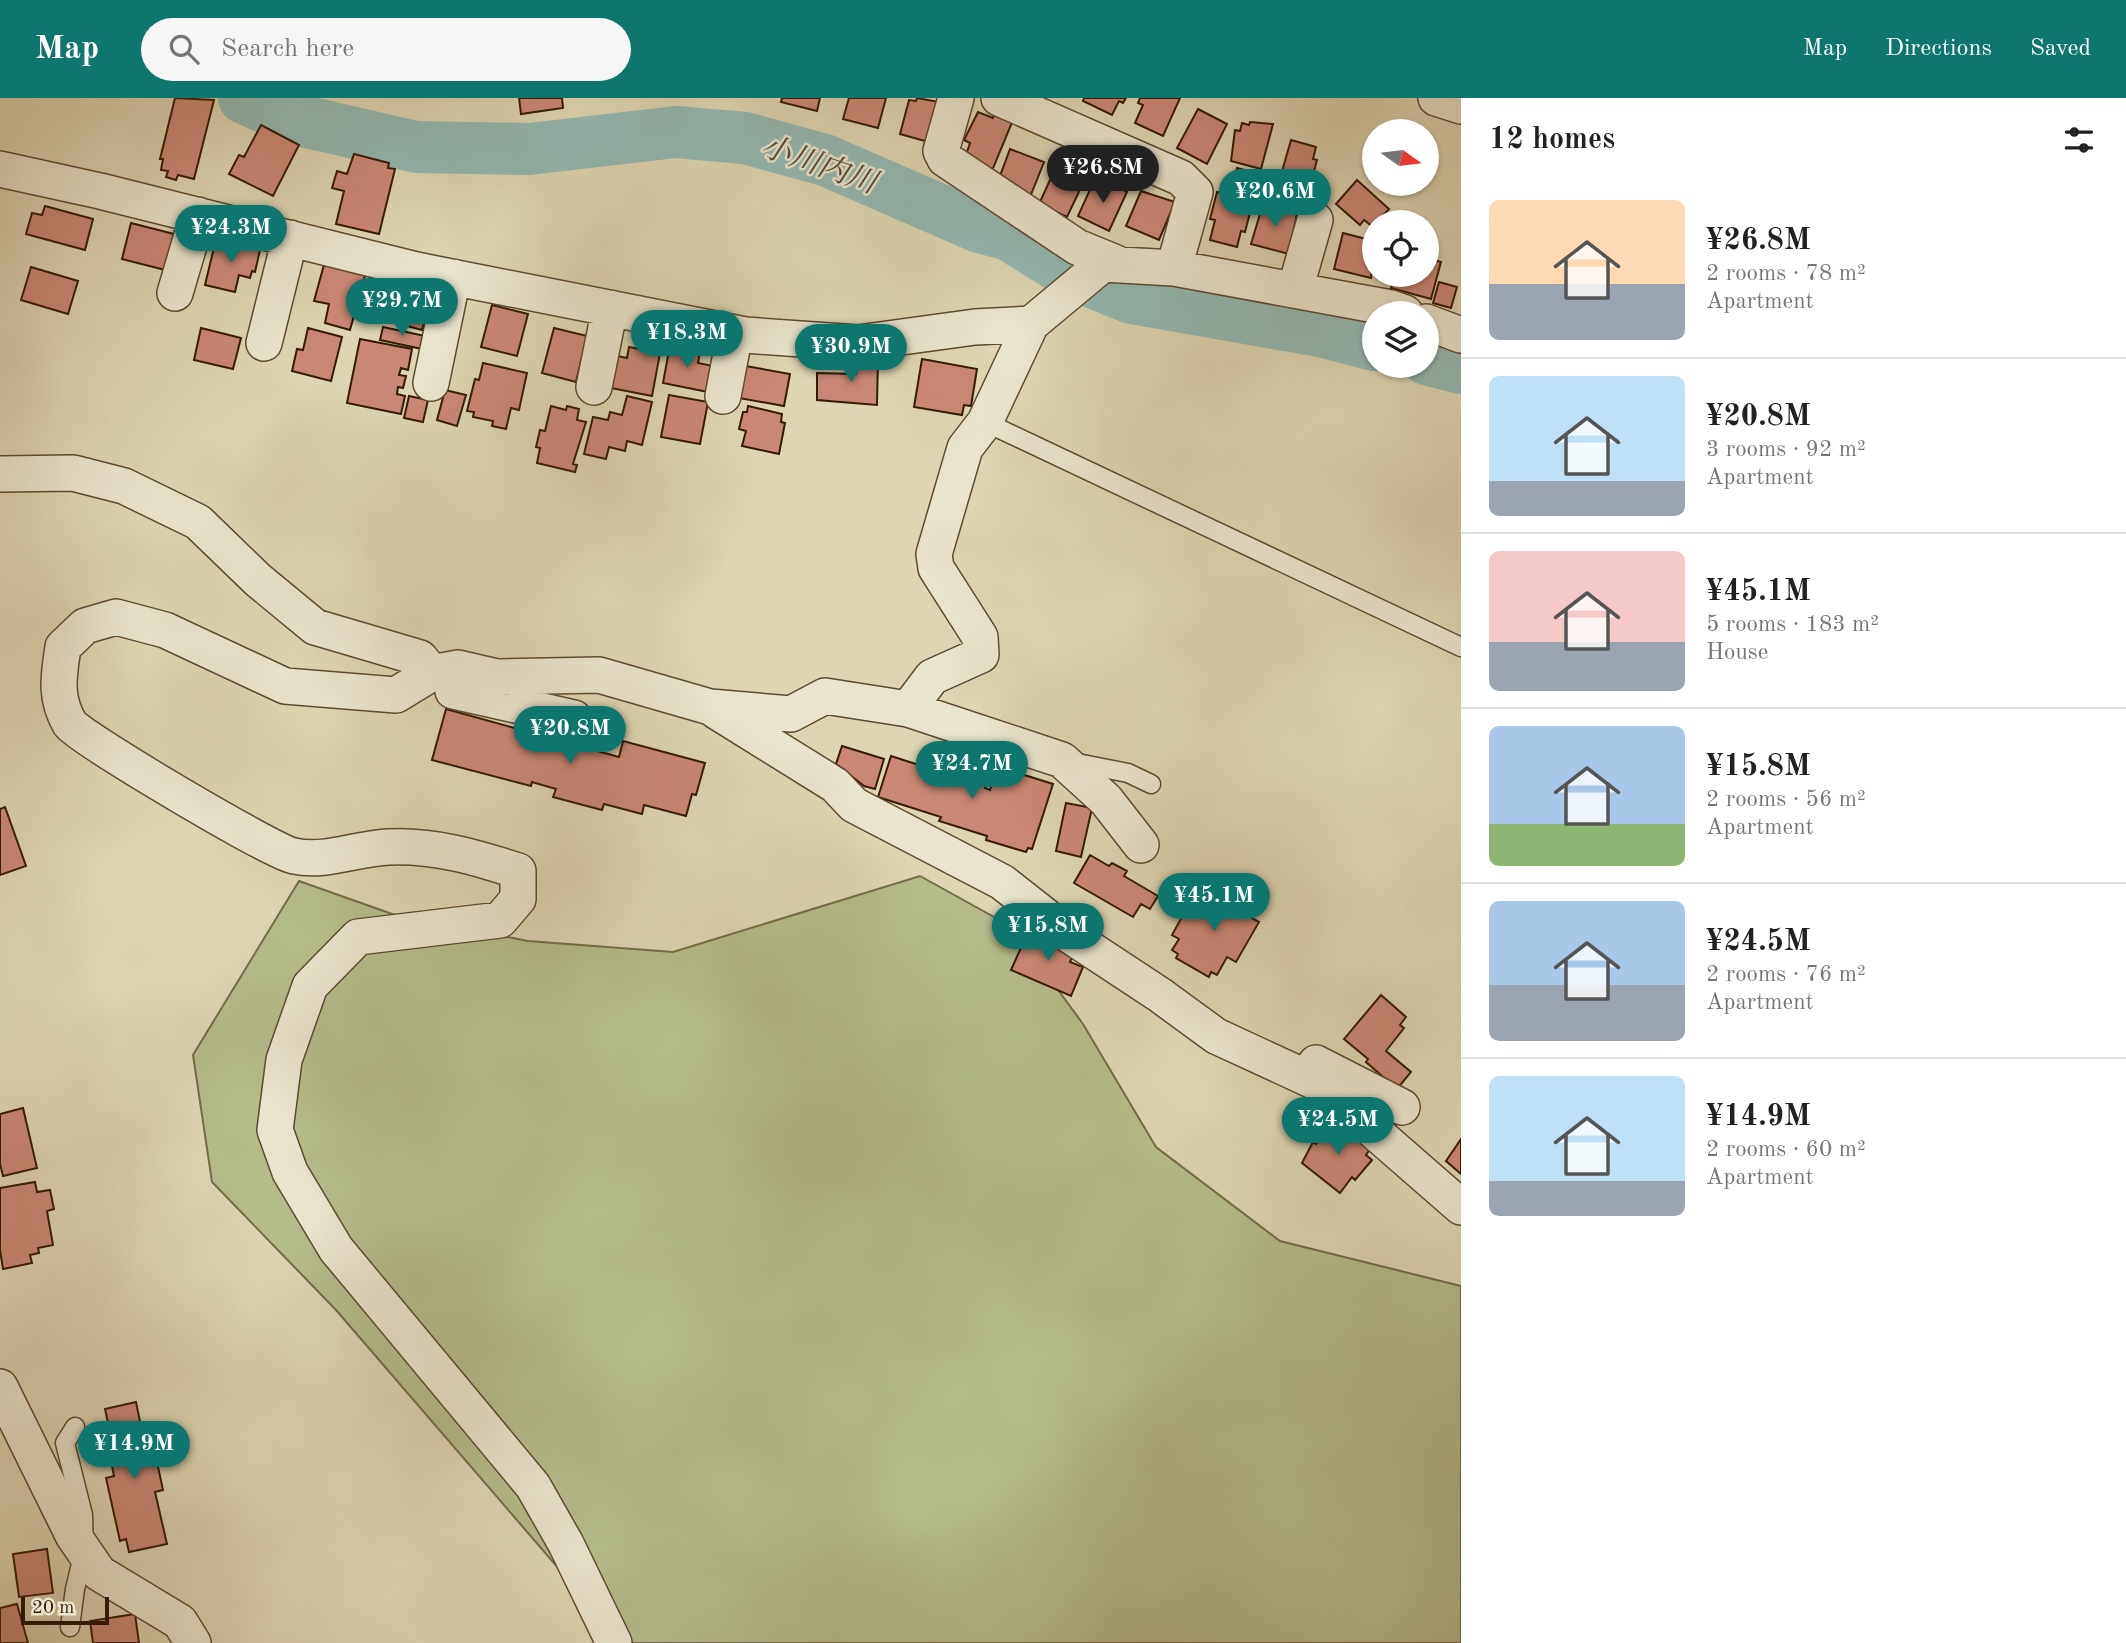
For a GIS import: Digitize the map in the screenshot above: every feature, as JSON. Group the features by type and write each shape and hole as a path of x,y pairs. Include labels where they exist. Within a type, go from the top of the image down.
{"street":[{"path":"956,98 941,151 945,159 1077,247 1110,264 1174,268 1362,303"},
{"path":"999,98 1181,178 1195,192 1174,268"},
{"path":"1436,98 1461,106"},
{"path":"0,169 453,277 735,333 858,343 1039,317"},
{"path":"175,293 198,215"},
{"path":"1295,290 1315,220"},
{"path":"264,344 290,238"},
{"path":"908,709 932,677 981,655 980,637 936,568 934,554 965,448 985,422 1039,317 1110,264"},
{"path":"431,383 453,277"},
{"path":"594,387 610,308"},
{"path":"1439,327 1461,335"},
{"path":"723,396 735,333"},
{"path":"4,481 73,473 124,486 198,522 258,580 314,627 420,658 424,678"},
{"path":"614,1643 566,1544 533,1486 336,1249 290,1172 275,1130 284,1060 310,986 358,937 500,920 518,899 518,871 478,857 429,847 385,847 339,856 293,856 230,826 71,726 57,690 63,646 85,626 116,617 165,629 285,686 396,695 424,678 458,668 497,677 599,675 710,707 791,714 825,696 908,709 1062,760 1106,800 1142,845"},
{"path":"424,678 574,718"},
{"path":"710,707 835,785 855,805 1002,882 1072,937 1216,1036 1320,1084 1461,1207"},
{"path":"1278,1065 1316,1063 1402,1107"},
{"path":"0,1387 73,1535 99,1573 180,1622 193,1643"}],"lane":[{"path":"985,422 1461,647"},
{"path":"1062,760 1129,773 1151,784"},
{"path":"70,1627 84,1552 83,1515 65,1443 75,1427"}],"green space":[{"path":"920,876 1012,927 1083,1024 1156,1147 1280,1241 1461,1286 1461,1643 630,1643 578,1591 336,1310 212,1182 193,1055 299,881 395,915 528,941 673,952"}],"building":[{"path":"175,98 214,100 194,179 178,175 176,180 166,177 168,171 161,170 163,159 160,159"},
{"path":"519,98 562,98 563,108 521,114"},
{"path":"782,98 820,98 817,111 781,102"},
{"path":"849,98 886,98 878,128 843,119"},
{"path":"917,98 939,102 932,143 900,134 909,100 916,101"},
{"path":"1084,98 1126,98 1123,103 1119,101 1112,115 1083,101"},
{"path":"1140,98 1180,98 1163,136 1135,123 1143,105 1138,103"},
{"path":"1198,109 1227,124 1207,164 1177,148"},
{"path":"996,111 1013,120 989,178 964,161 970,143 964,140 978,112 993,118"},
{"path":"1250,122 1273,124 1261,169 1231,161 1235,130 1240,131 1242,123 1249,125"},
{"path":"261,125 299,145 273,196 229,174 239,155 244,157"},
{"path":"1291,140 1316,147 1313,159 1317,160 1307,197 1277,189"},
{"path":"1010,149 1044,162 1030,197 997,184"},
{"path":"354,154 389,163 388,168 395,169 379,234 336,224 344,191 332,188 337,171 347,174"},
{"path":"1060,158 1082,168 1079,174 1086,177 1067,217 1039,204"},
{"path":"1237,168 1264,175 1259,194 1238,188 1240,182 1234,180"},
{"path":"1357,180 1362,185 1362,196 1375,196 1389,209 1362,210 1360,225 1336,204"},
{"path":"1108,182 1127,192 1109,231 1078,216 1093,183 1105,189"},
{"path":"1141,191 1175,202 1159,240 1126,226"},
{"path":"1217,192 1253,201 1245,232 1241,231 1237,247 1210,240 1215,220 1210,219"},
{"path":"1263,204 1297,213 1289,254 1251,244"},
{"path":"45,206 93,219 85,250 26,234 32,213 42,215"},
{"path":"131,223 174,234 165,270 122,259"},
{"path":"1343,233 1362,238 1362,276 1334,269"},
{"path":"216,239 260,250 255,272 252,271 250,278 239,275 235,292 205,285"},
{"path":"325,261 366,272 350,330 325,323 329,304 314,301"},
{"path":"31,267 78,281 68,314 21,300"},
{"path":"392,278 433,289 422,330 381,319"},
{"path":"1439,282 1457,287 1451,308 1434,301"},
{"path":"1391,287 1434,287 1431,299"},
{"path":"492,305 528,314 517,356 481,347"},
{"path":"383,327 425,336 422,349 380,340"},
{"path":"201,328 241,338 233,369 194,360"},
{"path":"308,328 342,337 331,381 292,371 297,349 303,350"},
{"path":"554,328 587,336 576,382 542,373"},
{"path":"360,339 412,349 408,370 401,368 399,375 406,376 403,388 398,387 397,394 405,396 401,414 347,403"},
{"path":"670,345 700,351 698,363 713,366 708,392 663,383"},
{"path":"629,347 660,353 652,396 611,388 617,356 627,358"},
{"path":"856,357 878,358 877,405 817,400 817,373 856,374"},
{"path":"922,359 977,369 971,406 964,405 962,415 914,407"},
{"path":"483,363 527,373 519,410 511,408 506,429 492,426 493,421 473,417 474,412 467,411 475,379 479,380"},
{"path":"740,365 790,374 784,406 739,398"},
{"path":"445,390 466,395 457,426 437,420"},
{"path":"669,395 708,402 700,444 661,437"},
{"path":"409,396 428,400 423,422 404,418"},
{"path":"627,396 652,402 642,445 627,441 625,451 609,447 606,459 584,454 593,417 608,420 610,412 622,415"},
{"path":"551,406 566,410 567,406 579,409 577,420 586,422 573,464 577,465 575,472 537,463 540,448 536,447 540,430 545,431"},
{"path":"748,406 782,414 781,422 785,423 779,454 742,446 746,431 739,429 743,412 747,412"},
{"path":"446,709 619,757 623,741 705,763 696,795 692,794 686,816 644,805 642,814 604,804 602,810 553,797 556,789 532,782 531,786 432,760"},
{"path":"842,746 884,759 875,789 864,786 836,764"},
{"path":"891,756 953,776 955,769 988,780 985,788 990,790 992,784 996,785 1002,768 1053,784 1032,849 1028,848 1026,852 986,840 987,836 939,821 941,817 878,797"},
{"path":"1066,803 1092,808 1081,857 1056,851"},
{"path":"5,807 26,866 0,875 0,809"},
{"path":"1090,855 1109,866 1112,863 1127,871 1124,876 1158,896 1150,909 1141,904 1133,917 1074,883"},
{"path":"1211,886 1250,909 1246,915 1259,922 1236,962 1227,957 1217,975 1211,972 1209,977 1176,958 1178,954 1172,950 1179,939 1172,935 1183,915 1189,918 1206,889 1209,891"},
{"path":"1029,930 1075,950 1070,962 1083,967 1071,996 1011,970"},
{"path":"1381,995 1406,1017 1400,1025 1404,1028 1386,1051 1411,1072 1397,1089 1344,1039"},
{"path":"23,1108 37,1168 3,1176 0,1164 0,1114"},
{"path":"1334,1121 1370,1149 1366,1155 1372,1160 1355,1180 1352,1177 1340,1193 1302,1163 1313,1142 1316,1144"},
{"path":"1461,1139 1461,1174 1446,1161"},
{"path":"35,1182 37,1192 50,1190 54,1209 47,1211 53,1245 38,1248 39,1253 30,1255 32,1263 3,1269 0,1250 0,1188"},
{"path":"136,1402 144,1441 152,1439 163,1490 155,1492 167,1544 129,1552 126,1539 120,1541 106,1478 114,1476 110,1456 115,1456 105,1409"},
{"path":"47,1549 53,1593 19,1597 13,1554"},
{"path":"17,1604 28,1643 0,1643 0,1608"},
{"path":"135,1614 139,1643 93,1643 90,1621"}],"waterway":[{"name":"小川内川","path":"244,98 289,118 416,147 529,149 676,132 745,138 825,160 979,227 1009,235 1070,273 1131,298 1325,332 1362,342"},
{"name":"小川内川","path":"1439,362 1461,368"}]}
